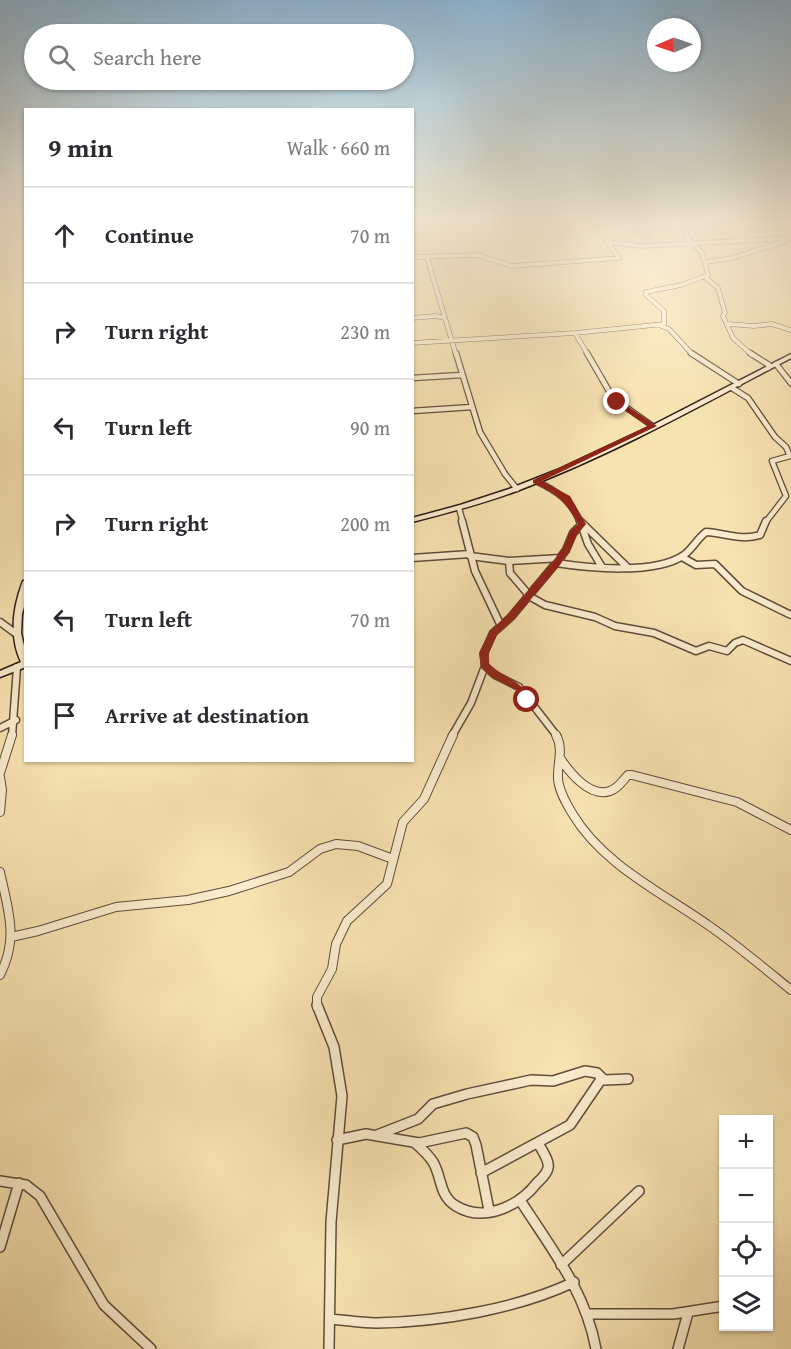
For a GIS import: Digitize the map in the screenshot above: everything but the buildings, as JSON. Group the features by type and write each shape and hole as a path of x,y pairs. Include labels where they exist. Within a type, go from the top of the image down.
{"street":[{"path":"435,284 483,437 505,474 517,489"},
{"path":"660,326 666,322 664,311 646,295 646,291 679,284"},
{"path":"715,284 720,291 725,313 723,316 732,336 739,345 768,365 768,368"},
{"path":"414,318 445,318"},
{"path":"728,324 754,326 772,324 791,330"},
{"path":"414,344 660,326 669,329 689,352 739,384"},
{"path":"575,333 613,398 654,426"},
{"path":"414,519 459,508 536,482 732,388 791,356"},
{"path":"776,364 791,383"},
{"path":"414,378 462,375"},
{"path":"414,558 470,555 509,561 559,560 602,567 627,567 653,565 682,557 706,532 732,538 750,538 760,535 768,517 786,496 772,461 790,456 744,394 732,388"},
{"path":"414,411 472,407"},
{"path":"536,482 567,498 581,523 588,544 602,567"},
{"path":"459,508 470,555 484,592 501,626"},
{"path":"581,523 627,567"},
{"path":"329,1349 331,1222 342,1096 334,1047 317,1005 317,997 332,969 336,944 346,921 387,884 402,822 423,799 450,740 471,703 485,666 483,657 486,646 493,633 559,560 581,523"},
{"path":"682,557 696,565 715,564 742,591 791,615"},
{"path":"509,561 510,573 527,595 545,605 595,617 615,626 654,633 696,651 709,646 727,651 738,640 743,640 791,661"},
{"path":"0,773 9,752 16,720 23,664 15,633 24,592"},
{"path":"0,622 15,633"},
{"path":"0,674 23,664"},
{"path":"485,666 495,675 519,687 558,737 562,747 557,780 575,818 586,834 614,862 708,925 791,990"},
{"path":"0,728 16,720"},
{"path":"560,758 591,791 615,789 628,775 632,775 737,802 791,830"},
{"path":"0,777 2,790 0,812"},
{"path":"11,937 39,932 134,903 210,896 288,872 310,854 327,845 362,847 393,859"},
{"path":"0,872 12,918 11,937 0,975"},
{"path":"377,1135 418,1119 433,1104 525,1080 553,1081 581,1072 593,1072 609,1081 628,1079"},
{"path":"481,1173 507,1161 575,1122 584,1103 602,1078"},
{"path":"337,1140 354,1135 377,1135 414,1142 429,1142 451,1134 466,1133 473,1137 489,1210"},
{"path":"414,1142 433,1162 440,1187 451,1203 471,1212 505,1207 520,1200 548,1169 538,1143"},
{"path":"0,1181 26,1185 40,1196 104,1305 151,1349"},
{"path":"0,1247 19,1183"},
{"path":"561,1265 639,1191"},
{"path":"520,1200 574,1282 588,1314 596,1349"},
{"path":"330,1319 375,1323 463,1315 551,1293 574,1282"},
{"path":"588,1314 600,1311 621,1314 688,1313 719,1307"},
{"path":"678,1349 688,1313"}],"route":[{"path":"527,700 519,687 495,675 485,666 484,653 493,633 510,617 556,563 566,550 573,533 582,524 567,498 536,482 654,426 617,402"}]}
